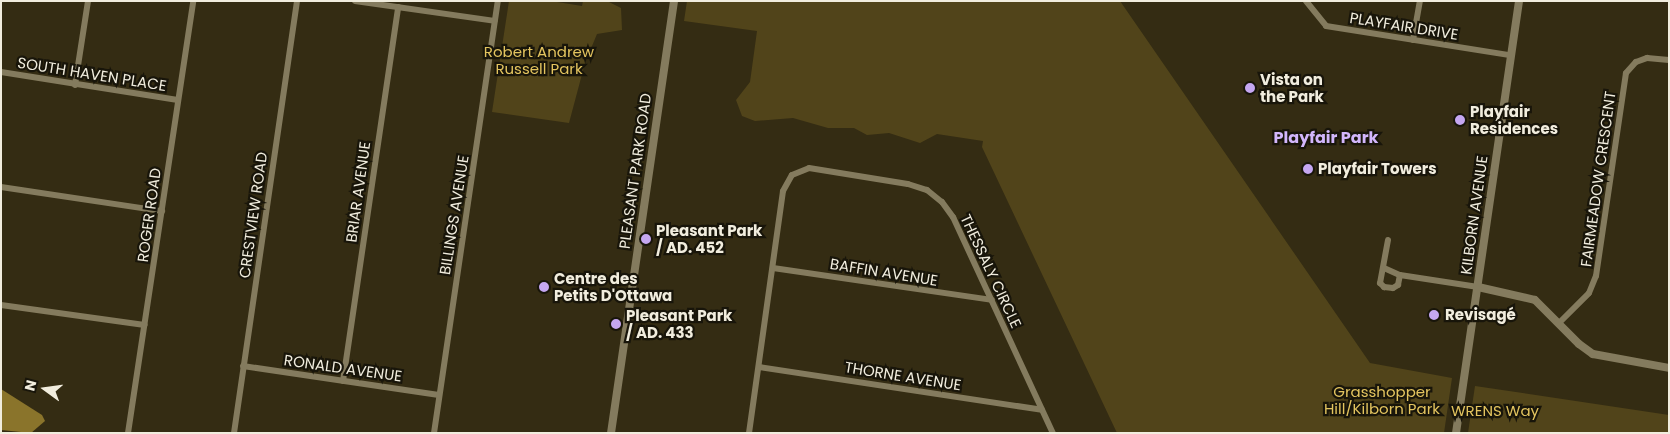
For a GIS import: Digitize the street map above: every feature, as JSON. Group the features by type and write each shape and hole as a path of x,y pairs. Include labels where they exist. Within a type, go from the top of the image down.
{"street":[{"path":"75,85 88,1"},
{"name":"ROGER ROAD","path":"128,433 193,1"},
{"name":"CRESTVIEW ROAD","path":"234,433 297,1"},
{"path":"355,1 495,20"},
{"name":"BILLINGS AVENUE","path":"434,433 498,1"},
{"name":"PLEASANT PARK ROAD","path":"611,433 674,1"},
{"name":"PLAYFAIR DRIVE","path":"1306,1 1326,26 1510,55"},
{"path":"1413,40 1420,1"},
{"name":"KILBORN AVENUE","path":"1456,433 1519,1"},
{"name":"BRIAR AVENUE","path":"344,381 398,7"},
{"name":"FAIRMEADOW CRESCENT","path":"1559,323 1589,293 1596,276 1626,73 1636,62 1648,58 1669,60"},
{"name":"SOUTH HAVEN PLACE","path":"1,72 178,100"},
{"name":"THESSALY CIRCLE","path":"749,433 783,191 792,176 809,168 927,190 953,217 1053,433"},
{"path":"1,187 162,211"},
{"path":"1388,240 1384,268 1380,279 1384,288 1396,287 1400,275"},
{"name":"BAFFIN AVENUE","path":"773,268 992,300"},
{"path":"1384,268 1400,275 1478,287 1536,300 1593,354 1669,368"},
{"path":"1,305 145,326"},
{"name":"RONALD AVENUE","path":"243,366 439,395"},
{"name":"THORNE AVENUE","path":"759,367 1042,410"}],"green space":[{"name":"Robert Andrew Russell Park","path":"509,1 551,1 582,6 583,1 607,1 621,8 622,30 597,34 585,63 569,123 492,112"},
{"name":"Grasshopper Hill/Kilborn Park","path":"687,1 1120,1 1370,363 1452,378 1444,433 1117,433 982,147 983,141 937,134 920,143 889,133 867,135 854,128 828,128 793,118 755,121 742,116 736,100 750,82 757,31 684,21"},
{"name":"WRENS Way","path":"1475,386 1669,415 1669,433 1468,433"}],"shaded area":[{"path":"1,389 42,415 45,421 31,433 1,430"}],"place":[{"name":"Vista on the Park","path":"1250,88"},
{"name":"Playfair Residences","path":"1460,120"},
{"name":"Playfair Towers","path":"1308,169"},
{"name":"Pleasant Park / AD. 452","path":"646,239"},
{"name":"Centre des Petits D'Ottawa","path":"544,287"},
{"name":"Revisagé","path":"1434,315"},
{"name":"Pleasant Park / AD. 433","path":"616,324"}],"district":[{"name":"Playfair Park","path":"1326,138"}]}
